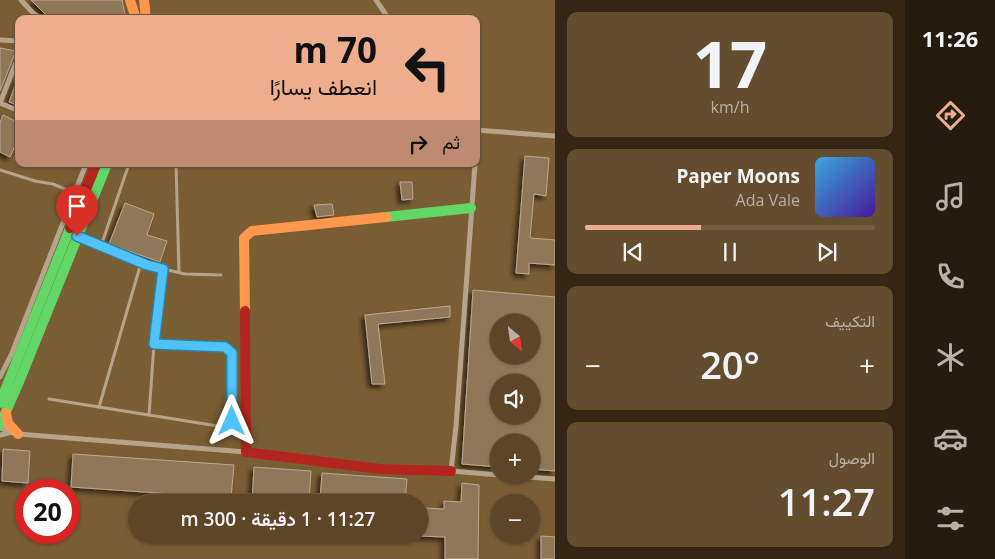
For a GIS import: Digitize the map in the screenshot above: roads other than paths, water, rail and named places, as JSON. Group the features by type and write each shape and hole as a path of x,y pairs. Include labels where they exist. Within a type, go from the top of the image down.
{"street":[{"path":"21,0 32,15"},
{"path":"130,0 135,15"},
{"path":"144,0 146,15"},
{"path":"376,0 386,15"},
{"path":"0,40 15,41"},
{"path":"15,64 0,103 15,109"},
{"path":"480,130 555,136"},
{"path":"0,403 15,355 64,246 77,236 86,167"},
{"path":"16,433 0,426 6,414 64,246 95,167"},
{"path":"83,197 106,167"},
{"path":"451,471 456,426 474,167"},
{"path":"246,452 246,235 252,232 471,208"},
{"path":"0,377 15,355 29,344"},
{"path":"6,414 8,423 16,433"},
{"path":"0,435 16,433 246,452 380,469 490,474"},
{"path":"540,478 555,479"}],"lane":[{"path":"101,246 128,167"},
{"path":"176,167 179,272"},
{"path":"0,170 35,181 53,184 83,197"},
{"path":"77,236 141,263 163,269 179,272 221,274"},
{"path":"99,407 141,263"},
{"path":"149,415 154,344 163,269"},
{"path":"49,399 224,427 230,425 232,421 232,353 230,349 225,347 154,344"}]}
